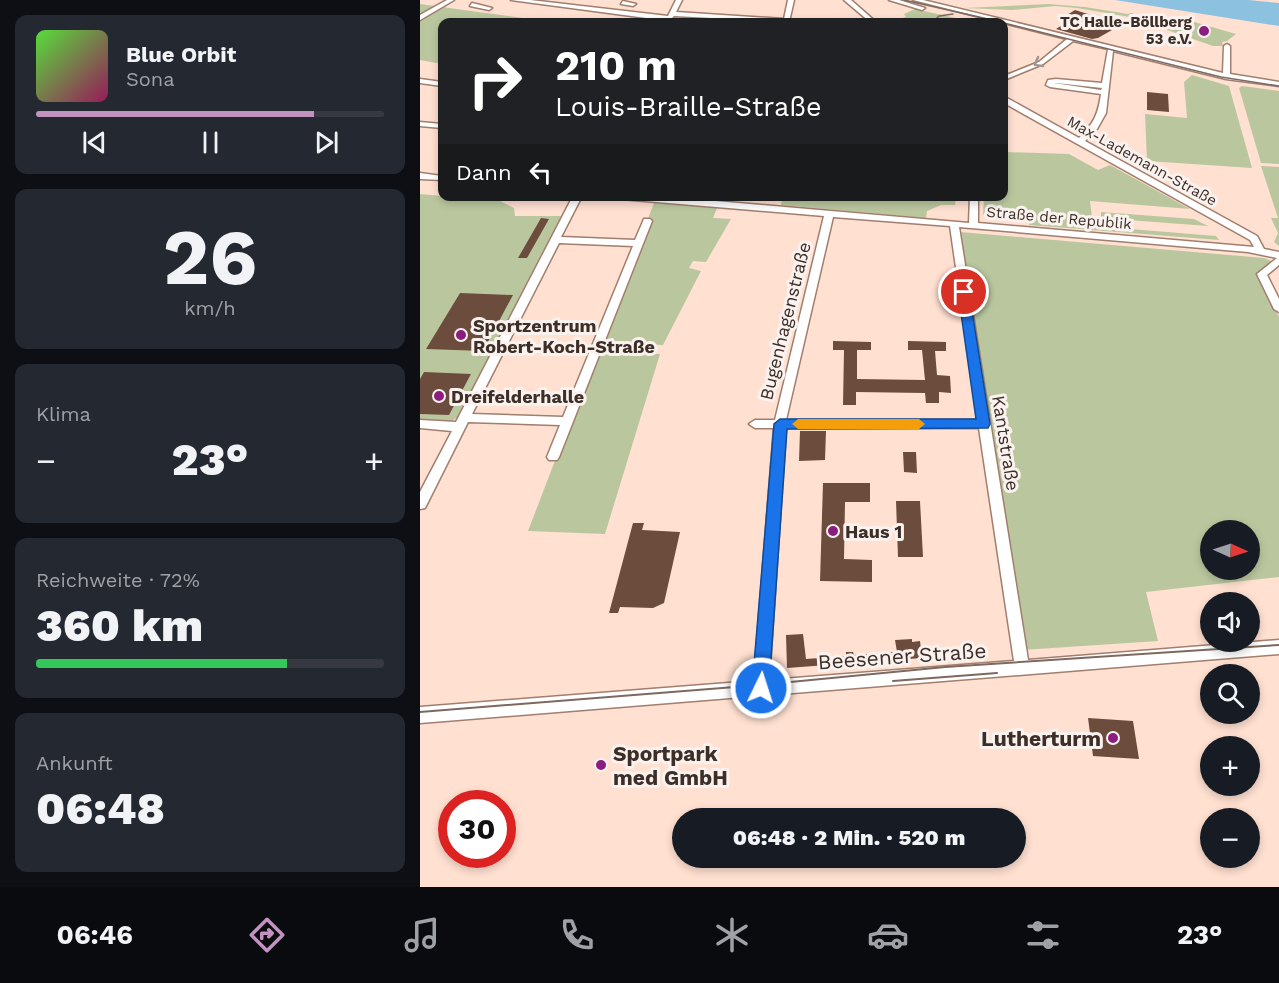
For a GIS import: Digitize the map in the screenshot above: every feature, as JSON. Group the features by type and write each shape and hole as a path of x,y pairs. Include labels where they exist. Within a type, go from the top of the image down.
{"street":[{"path":"420,18 451,0"},
{"path":"514,0 563,3 618,13 670,18 679,0"},
{"path":"787,18 791,0"},
{"path":"847,0 868,18"},
{"path":"892,0 970,18"},
{"path":"916,0 988,18"},
{"path":"862,3 876,18"},
{"path":"472,5 487,5"},
{"path":"1008,23 1226,76 1279,84"},
{"path":"1008,27 1071,39 1217,78 1279,89"},
{"path":"1008,76 1041,63 1071,39"},
{"path":"1226,76 1227,46"},
{"path":"1080,142 1099,119 1106,89 1110,51"},
{"path":"420,81 438,83"},
{"path":"1056,81 1106,89 1050,84 1056,81"},
{"name":"Max-Lademann-Straße","path":"1008,102 1254,238 1260,251"},
{"path":"420,124 438,126"},
{"path":"420,176 438,178"},
{"path":"420,183 438,184"},
{"path":"420,504 575,201"},
{"name":"Straße der Republik","path":"730,201 829,214 1260,251 1279,258"},
{"path":"973,226 974,201"},
{"name":"Bugenhagenstraße","path":"761,688 781,412 829,214"},
{"path":"553,458 647,221"},
{"name":"Kantstraße","path":"954,225 1022,667"},
{"path":"555,240 638,243"},
{"path":"1279,258 1262,274 1279,309"},
{"path":"420,424 567,421"},
{"path":"755,424 984,424"},
{"name":"Beesener Straße","path":"420,715 1279,647"}],"green space":[{"path":"420,4 523,18 438,18 438,63 420,60"},
{"path":"1049,4 1131,13 1161,23 1169,17 1184,19 1236,34 1222,42 1223,46 1213,46 1130,17 1077,8 1055,6 1012,10 964,8"},
{"path":"915,9 955,18 903,18 906,17 904,14"},
{"path":"1192,75 1229,86 1252,168 1147,161 1145,114 1187,118 1184,82"},
{"path":"1242,86 1279,91 1279,164 1261,163 1239,88"},
{"path":"1008,152 1069,154 1098,170 1110,165 1190,209 1090,201 1093,226 1216,236 1219,240 1029,225 1029,219 983,215 984,201 1008,201"},
{"path":"1261,166 1279,167 1279,246 1274,242 1278,233 1271,218 1278,218"},
{"name":"Sportzentrum Robert-Koch-Straße","path":"420,194 438,196 438,201 500,201 514,208 515,216 563,216 458,417 450,422 420,422"},
{"path":"782,201 956,201 955,205 941,205 927,211 926,218 781,205"},
{"path":"654,203 717,208 713,218 731,219 706,262 693,261 689,268 701,271 663,345 642,344 640,353 660,354 605,534 528,531"},
{"path":"1101,212 1194,219 1208,226 1101,218"},
{"path":"960,232 1264,258 1274,262 1259,273 1279,317 1279,577 1260,579 1260,520 1200,520 1200,580 1252,580 1146,592 1158,641 1022,650"}],"water":[{"path":"1115,0 1248,0 1279,3 1279,26"}],"building":[{"path":"1075,10 1091,15 1087,17 1119,26 1092,39 1056,29 1067,22 1059,20"},
{"path":"1147,92 1168,94 1169,112 1147,110"},
{"path":"541,218 549,219 527,258 518,258"},
{"path":"460,293 513,295 483,351 426,349"},
{"path":"833,341 871,342 871,350 857,350 857,379 925,380 922,350 908,350 908,341 946,342 946,351 935,351 937,375 950,376 951,393 939,392 939,403 926,403 925,393 856,392 856,405 843,405 844,350 833,350"},
{"name":"Dreifelderhalle","path":"424,372 471,374 449,415 420,414 420,379"},
{"path":"800,431 826,431 825,460 799,461"},
{"path":"903,452 916,452 917,473 904,472"},
{"name":"Haus 1","path":"823,483 870,483 870,502 845,502 844,559 872,560 872,582 820,581"},
{"path":"896,501 920,501 923,557 898,557"},
{"path":"633,523 644,523 642,530 680,532 664,603 653,608 620,607 618,613 609,613"},
{"path":"803,634 806,659 846,656 846,652 853,652 854,655 897,652 895,640 912,639 912,642 920,641 922,658 787,668 786,635"},
{"name":"Lutherturm","path":"1088,718 1133,721 1139,759 1093,756"}],"tram line":[{"path":"904,0 983,18"},
{"path":"937,18 953,14"},
{"path":"1008,24 1221,77 1279,86"},
{"path":"420,712 760,685 945,667 1279,645"},
{"path":"893,681 997,673"}],"slow traffic":[{"path":"798,424 919,424"}],"place":[{"name":"TC Halle-Böllberg 53 e.V.","path":"1204,31"},
{"name":"Sportzentrum Robert-Koch-Straße","path":"461,335"},
{"name":"Dreifelderhalle","path":"439,396"},
{"name":"Haus 1","path":"833,531"},
{"name":"Lutherturm","path":"1113,738"},
{"name":"Sportpark med GmbH","path":"601,765"}],"route":[{"path":"761,688 780,424 984,424 964,292"}]}
